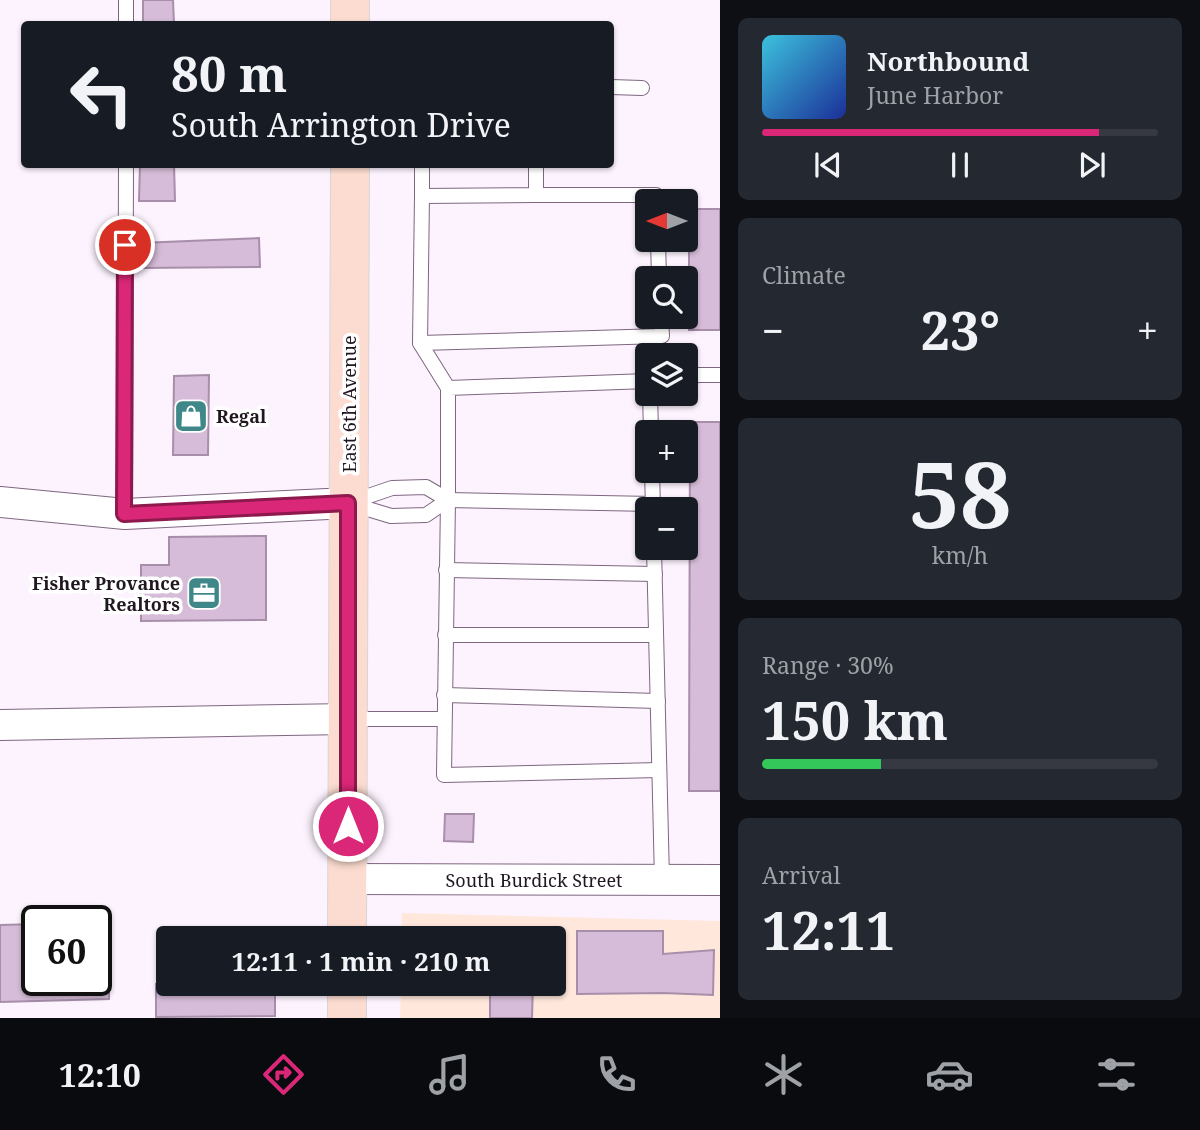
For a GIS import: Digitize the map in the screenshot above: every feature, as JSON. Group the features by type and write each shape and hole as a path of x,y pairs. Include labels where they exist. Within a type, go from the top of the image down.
{"main road":[{"path":"350,21 351,0"},
{"name":"East 6th Avenue","path":"347,926 350,168"},
{"path":"347,996 347,1018"}],"street":[{"path":"0,502 124,514 348,503"},
{"path":"0,725 348,719"},
{"name":"South Burdick Street","path":"348,879 720,880"}],"lane":[{"path":"126,0 126,21"},
{"path":"614,87 642,88"},
{"path":"124,514 126,168"},
{"path":"422,168 420,343 447,388 444,775 659,770"},
{"path":"536,168 536,195"},
{"path":"422,196 635,195"},
{"path":"420,343 662,336 662,329"},
{"path":"698,376 720,375"},
{"path":"447,388 635,381"},
{"path":"348,503 392,488 426,487 448,500 635,505"},
{"path":"348,503 391,516 426,515 448,500"},
{"path":"654,560 662,880"},
{"path":"446,569 654,574"},
{"path":"445,635 656,635"},
{"path":"444,695 658,701"},
{"path":"348,719 444,719"}],"shaded area":[{"path":"402,913 720,921 720,1018 400,1018 401,996 566,996 566,926 401,926"}],"building":[{"path":"143,0 173,0 174,21 143,21"},
{"path":"140,168 174,168 175,201 139,201"},
{"path":"698,209 720,209 720,330 689,330 698,329 698,266 689,266 689,252 698,252"},
{"path":"259,238 260,267 139,268 140,243"},
{"name":"Regal","path":"209,375 208,455 173,455 174,376"},
{"path":"698,422 720,422 720,791 689,791 690,560 698,560 698,497 690,497 690,483 698,483"},
{"name":"Fisher Provance Realtors","path":"266,536 266,620 141,621 141,565 169,565 169,537"},
{"path":"445,814 474,814 473,842 444,841"},
{"path":"21,924 21,996 109,996 109,999 0,1002 0,925"},
{"path":"577,931 663,931 663,954 714,950 713,995 577,994"},
{"path":"156,996 275,996 275,1016 156,1017"},
{"path":"490,996 533,996 532,1018 490,1018"}],"place":[{"name":"Regal","path":"191,416"},
{"name":"Fisher Provance Realtors","path":"204,593"}],"route":[{"path":"125,245 124,514 348,503 348,826"}]}
